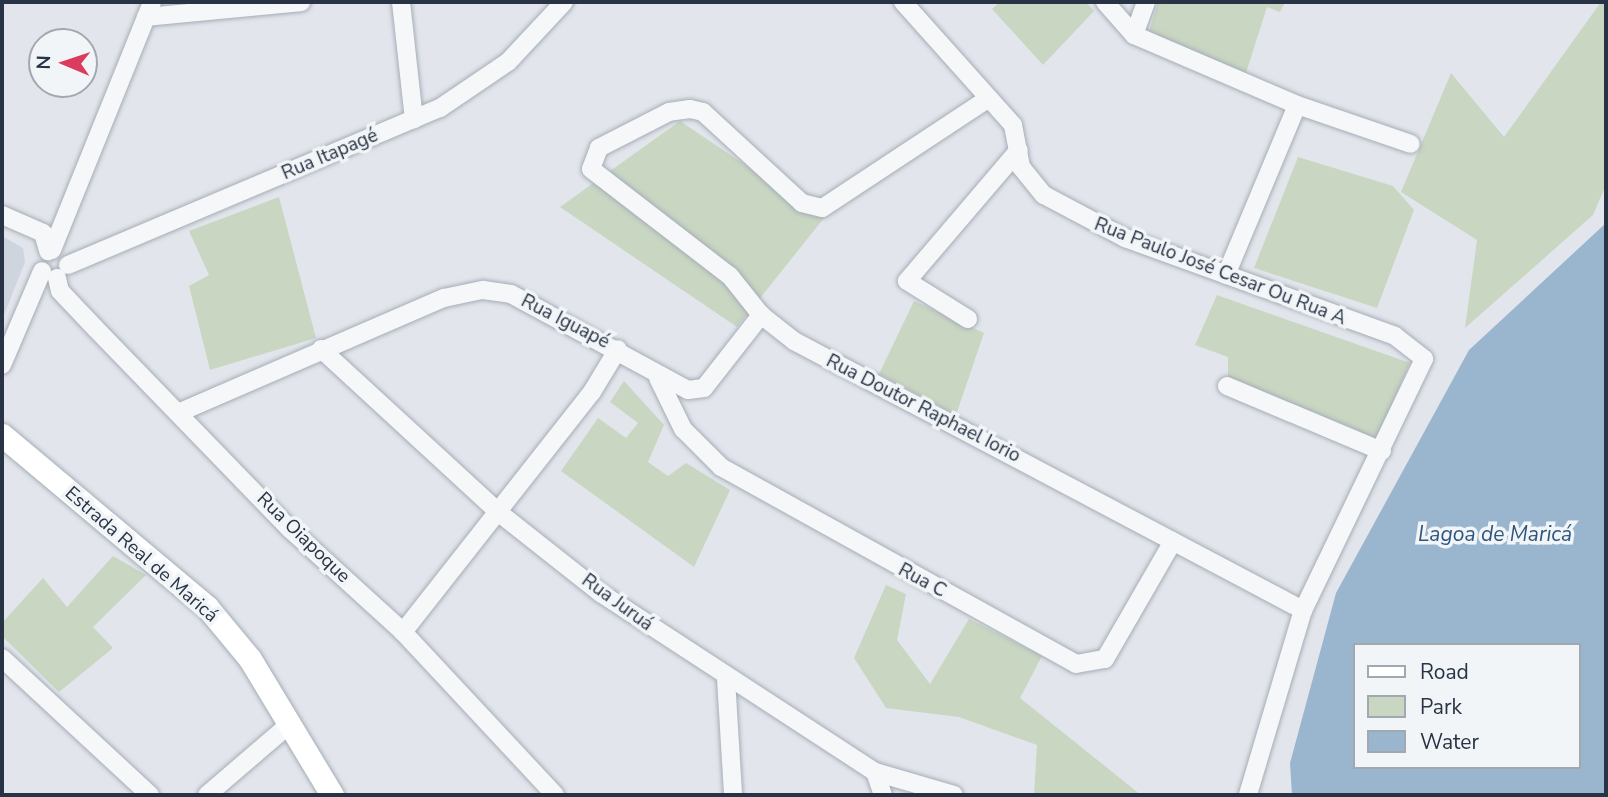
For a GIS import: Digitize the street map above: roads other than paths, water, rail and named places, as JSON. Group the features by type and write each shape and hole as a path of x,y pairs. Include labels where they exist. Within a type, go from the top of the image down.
{"main road":[{"name":"Estrada Real de Maricá","path":"2,435 207,607 291,723 332,795"}],"street":[{"path":"50,251 149,9 301,2"},
{"path":"401,2 414,119"},
{"name":"Rua Itapagé","path":"56,271 414,119 478,87 564,2"},
{"name":"Rua Paulo José Cesar Ou Rua A","path":"903,2 986,100 1013,125 1029,183 1078,217 1226,275 1395,336 1424,359 1382,451"},
{"path":"1105,2 1134,35 1297,105 1411,144"},
{"path":"1134,35 1146,2"},
{"name":"Rua Doutor Raphael Iorio","path":"986,100 822,208 802,203 703,112 690,108 669,111 593,154 595,176 730,276 761,316 818,355 1303,610"},
{"path":"1226,275 1297,105"},
{"path":"968,319 907,281 1019,150"},
{"name":"Rua Oiapoque","path":"2,215 43,233 60,291 178,413 403,632 555,795"},
{"path":"2,365 56,271"},
{"name":"Rua Iguapé","path":"178,413 444,298 483,290 511,294 618,349 658,378 688,390 704,388 761,316"},
{"name":"Rua Juruá","path":"321,349 498,512 602,594 726,679 875,772 954,795"},
{"path":"403,632 498,512 618,349"},
{"name":"Rua C","path":"658,378 683,429 721,467 1076,664 1105,659 1173,541"},
{"path":"1227,386 1382,451 1303,610 1248,795"},
{"path":"2,658 150,795"},
{"path":"726,679 733,795"},
{"path":"207,795 291,723"},
{"path":"875,772 883,795"},
{"path":"892,795 909,784"}],"water":[{"name":"Lagoa de Maricá","path":"1606,223 1606,795 1292,795 1290,763 1336,593 1469,350"}]}
